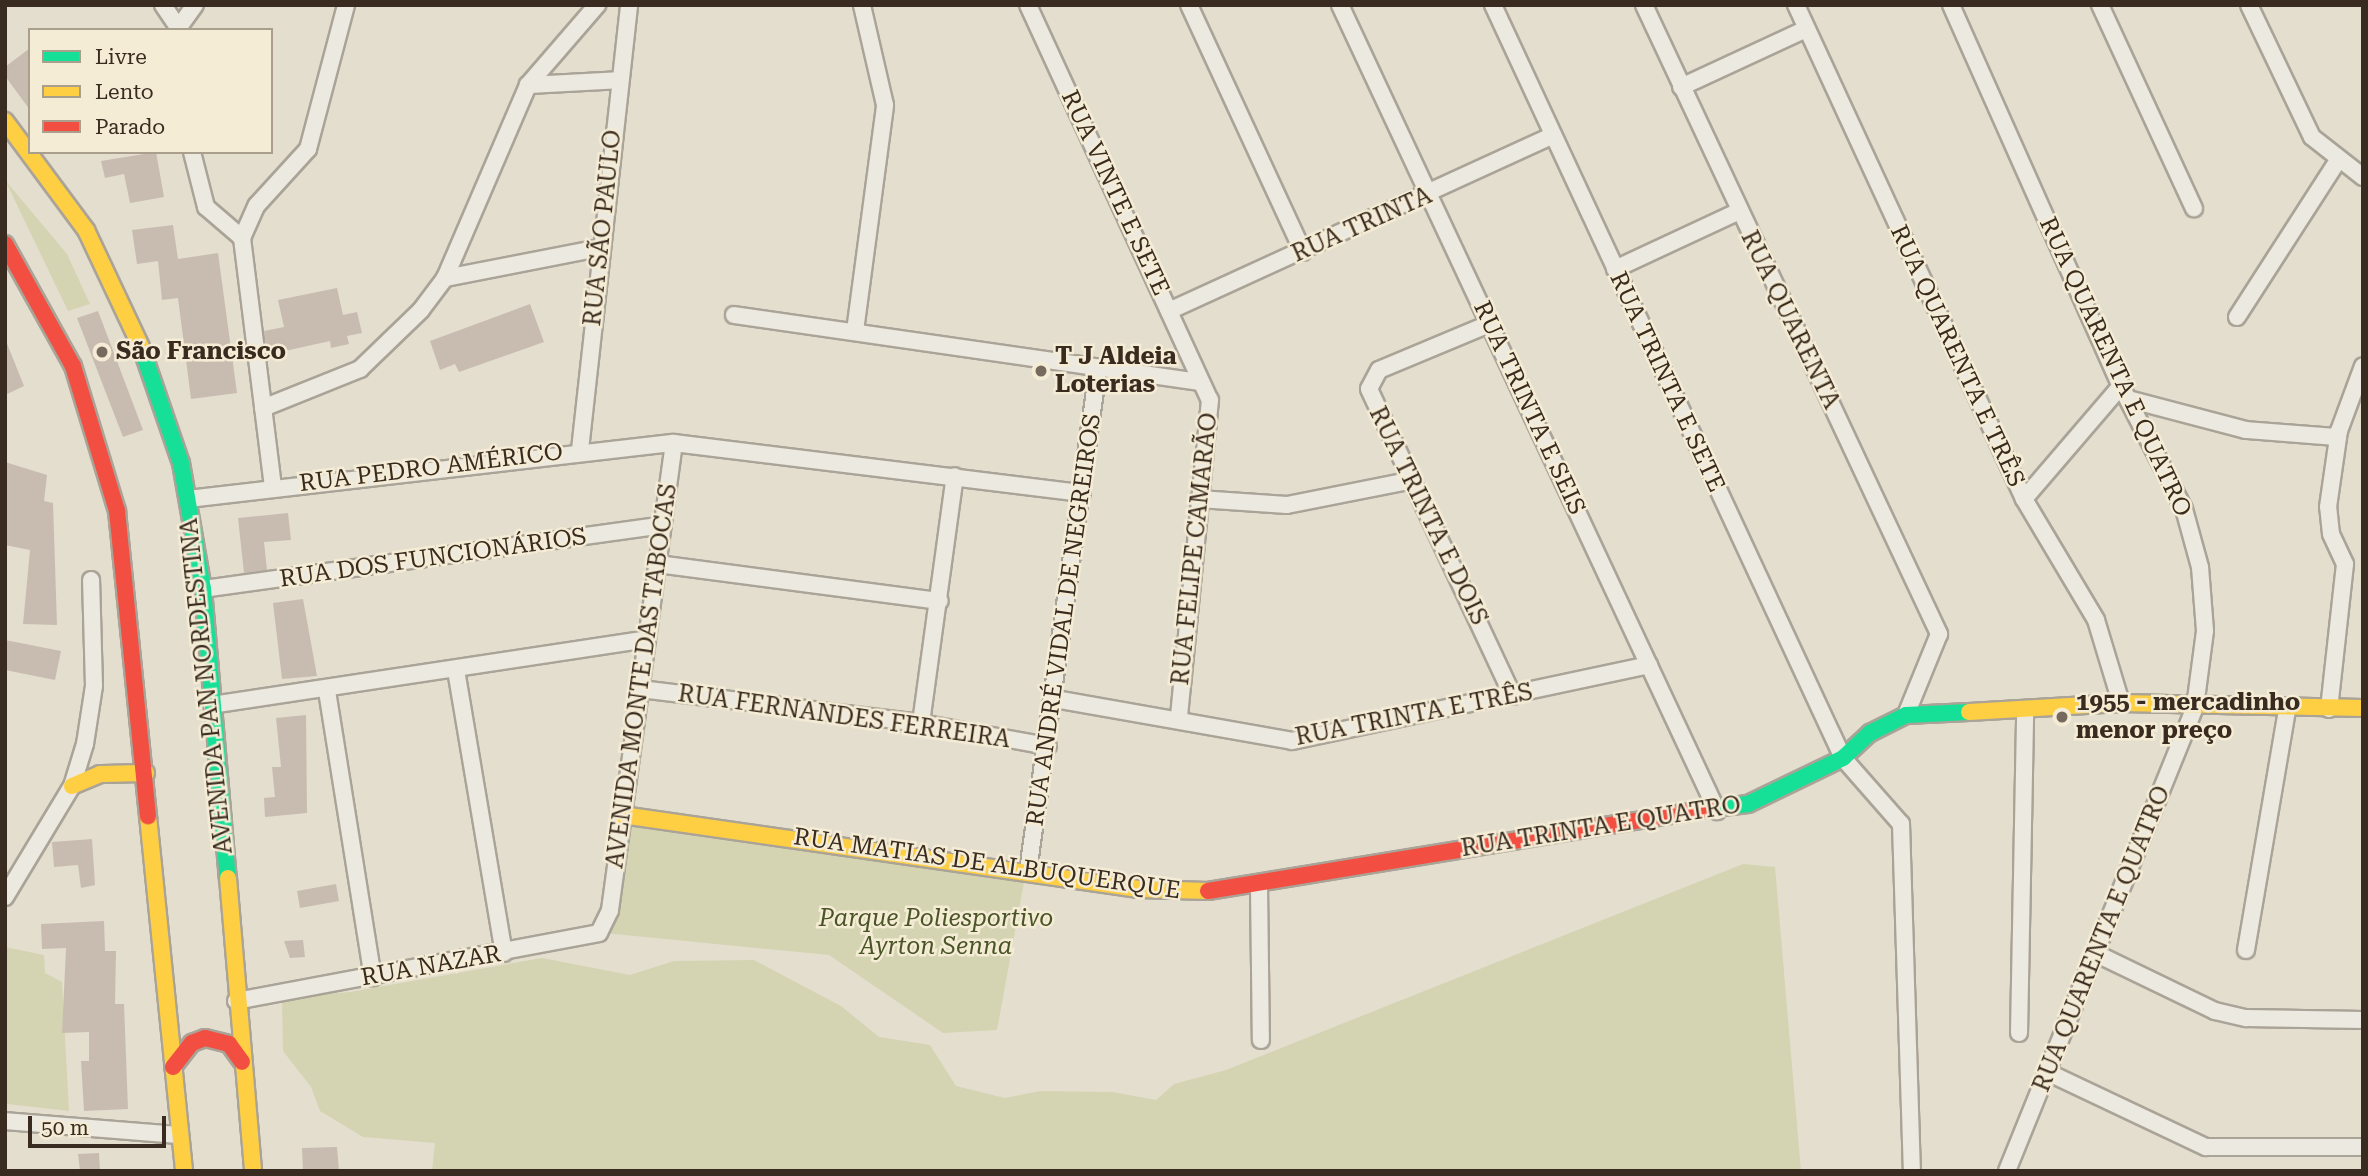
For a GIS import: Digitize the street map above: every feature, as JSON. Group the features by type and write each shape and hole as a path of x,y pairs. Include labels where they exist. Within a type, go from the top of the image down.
{"main road":[{"name":"AVENIDA PAN NORDESTINA","path":"5,121 28,152"},
{"name":"AVENIDA PAN NORDESTINA","path":"30,154 86,230 130,316 166,407 188,499 203,589 236,1001 253,1171"},
{"path":"5,243 42,300 97,432 129,588 184,1171"},
{"path":"1906,715 2121,703 2195,707 2363,709"},
{"name":"RUA TRINTA E QUATRO","path":"1351,870 1597,822 1717,811 1748,804 1843,758 1870,733 1906,715"},
{"path":"72,786 100,774 146,773"},
{"name":"RUA MATIAS DE ALBUQUERQUE","path":"622,815 1181,893 1259,886 1351,870"},
{"path":"173,1067 192,1043 205,1038 229,1044 242,1062"}],"street":[{"path":"163,5 180,28 195,5"},
{"path":"273,487 242,238 257,205 308,149 346,5"},
{"path":"263,408 360,369 445,278 528,85 597,5"},
{"name":"RUA SÃO PAULO","path":"580,450 599,248 629,5"},
{"path":"855,331 884,105 863,5"},
{"name":"RUA VINTE E SETE","path":"1028,5 1199,382"},
{"path":"1189,5 1303,252"},
{"name":"RUA TRINTA E SEIS","path":"1340,5 1432,194 1489,324 1717,811"},
{"name":"RUA TRINTA E SETE","path":"1493,5 1843,758 1901,824 1912,1171"},
{"name":"RUA QUARENTA","path":"1644,5 1737,212 1939,634 1906,715"},
{"name":"RUA QUARENTA E TRÊS","path":"1796,5 2024,499 2096,620 2121,703"},
{"name":"RUA QUARENTA E QUATRO","path":"1951,5 2124,393 2184,509 2200,567 2204,658 2195,707 2099,956 2047,1072 2007,1171"},
{"path":"2100,5 2194,208"},
{"path":"2249,5 2298,115 2337,162 2363,177"},
{"path":"1681,87 1806,29"},
{"path":"528,85 619,80"},
{"name":"RUA TRINTA","path":"1169,311 1432,194 1552,136"},
{"path":"193,154 206,207 242,238"},
{"path":"2237,317 2337,162"},
{"path":"1615,269 1737,212"},
{"path":"445,278 599,248"},
{"path":"734,315 1199,382"},
{"name":"RUA TRINTA E DOIS","path":"1489,324 1371,378 1371,401 1413,480 1513,696"},
{"path":"2329,709 2345,565 2328,524 2338,437 2363,366"},
{"name":"RUA ANDRÉ VIDAL DE NEGREIROS","path":"1028,871 1055,699 1098,369"},
{"name":"RUA FELIPE CAMARÃO","path":"1179,718 1199,499 1212,413 1199,382"},
{"path":"2024,499 2124,393 2246,430 2338,437"},
{"name":"RUA PEDRO AMÉRICO","path":"188,499 580,450 674,443 1082,493"},
{"name":"AVENIDA MONTE DAS TABOCAS","path":"610,911 674,443"},
{"path":"921,723 940,601 955,476"},
{"path":"1199,499 1287,505 1413,480"},
{"name":"RUA DOS FUNCIONÁRIOS","path":"203,589 663,525"},
{"path":"658,564 940,601"},
{"path":"5,897 72,786 94,686 91,580"},
{"path":"212,705 327,691 646,639"},
{"name":"RUA TRINTA E TRÊS","path":"1055,699 1179,718 1292,741 1649,665"},
{"path":"456,670 504,953"},
{"name":"RUA FERNANDES FERREIRA","path":"640,689 921,723 1048,746"},
{"path":"327,691 373,976"},
{"path":"2018,1033 2025,709"},
{"path":"2246,950 2287,709"},
{"path":"1259,886 1261,1040"},
{"name":"RUA NAZAR","path":"236,1001 590,938 610,911"},
{"path":"2099,956 2215,1011 2246,1018 2363,1020"},
{"path":"2047,1072 2206,1147 2363,1147"},
{"path":"5,1121 179,1135"}],"green space":[{"path":"5,180 67,254 90,304 68,311"},
{"name":"Parque Poliesportivo Ayrton Senna","path":"619,808 1027,866 997,1030 943,1033 829,955 604,933"},
{"path":"1743,864 1775,867 1801,1171 432,1171 435,1143 363,1137 320,1111 311,1087 283,1051 282,997 350,992 542,958 630,975 674,961 754,960 841,1006 879,1037 930,1045 956,1086 1005,1098 1040,1091 1112,1092 1156,1100 1174,1084 1226,1070"},
{"path":"5,947 44,955 45,973 62,982 69,1111 7,1104"}],"building":[{"path":"28,50 28,107 5,76 5,67"},
{"path":"156,154 164,197 130,203 124,174 105,178 101,161"},
{"path":"173,225 178,259 218,253 237,393 191,399 178,298 162,300 158,261 137,264 132,230"},
{"path":"337,288 343,315 357,312 362,333 347,336 349,344 331,348 330,341 267,355 264,331 284,327 278,300"},
{"path":"530,304 544,342 459,372 455,364 440,370 430,341"},
{"name":"São Francisco","path":"98,311 143,430 123,437 77,318"},
{"path":"5,342 24,386 5,395"},
{"path":"5,462 47,475 44,501 53,503 57,625 23,624 30,550 5,545"},
{"path":"288,513 291,540 264,542 267,570 244,573 238,518"},
{"path":"303,599 317,676 282,679 273,603"},
{"path":"5,640 61,651 55,680 5,670"},
{"path":"306,715 307,813 265,817 264,798 275,797 272,767 281,767 276,718"},
{"path":"92,839 95,885 81,888 78,865 54,867 52,842"},
{"path":"336,884 339,901 300,908 297,891"},
{"path":"104,921 105,951 116,951 115,1004 124,1004 128,1109 84,1111 81,1061 89,1061 89,1032 62,1033 66,948 42,949 41,924"},
{"path":"303,940 305,957 290,958 284,941"},
{"path":"337,1147 339,1171 303,1171 302,1148"},
{"path":"99,1153 100,1171 80,1171 78,1154"}],"traffic: fast":[{"path":"141,347 181,463 203,589 228,878"},
{"path":"1708,809 1748,804 1843,758 1870,733 1906,715 1969,712"}],"traffic: slow":[{"path":"5,121 28,152"},
{"path":"30,154 86,230 141,347"},
{"path":"1969,712 2121,703 2363,708"},
{"path":"72,786 100,774 146,773"},
{"path":"622,815 1139,889 1208,891"},
{"path":"148,816 184,1171"},
{"path":"228,878 253,1171"}],"traffic: jam":[{"path":"5,244 73,366 117,511 148,816"},
{"path":"1208,891 1708,809"},
{"path":"173,1067 192,1043 205,1038 229,1044 242,1062"}],"place":[{"name":"São Francisco","path":"102,352"},
{"name":"T J Aldeia Loterias","path":"1041,371"},
{"name":"1955 - mercadinho menor preço","path":"2062,717"}]}
